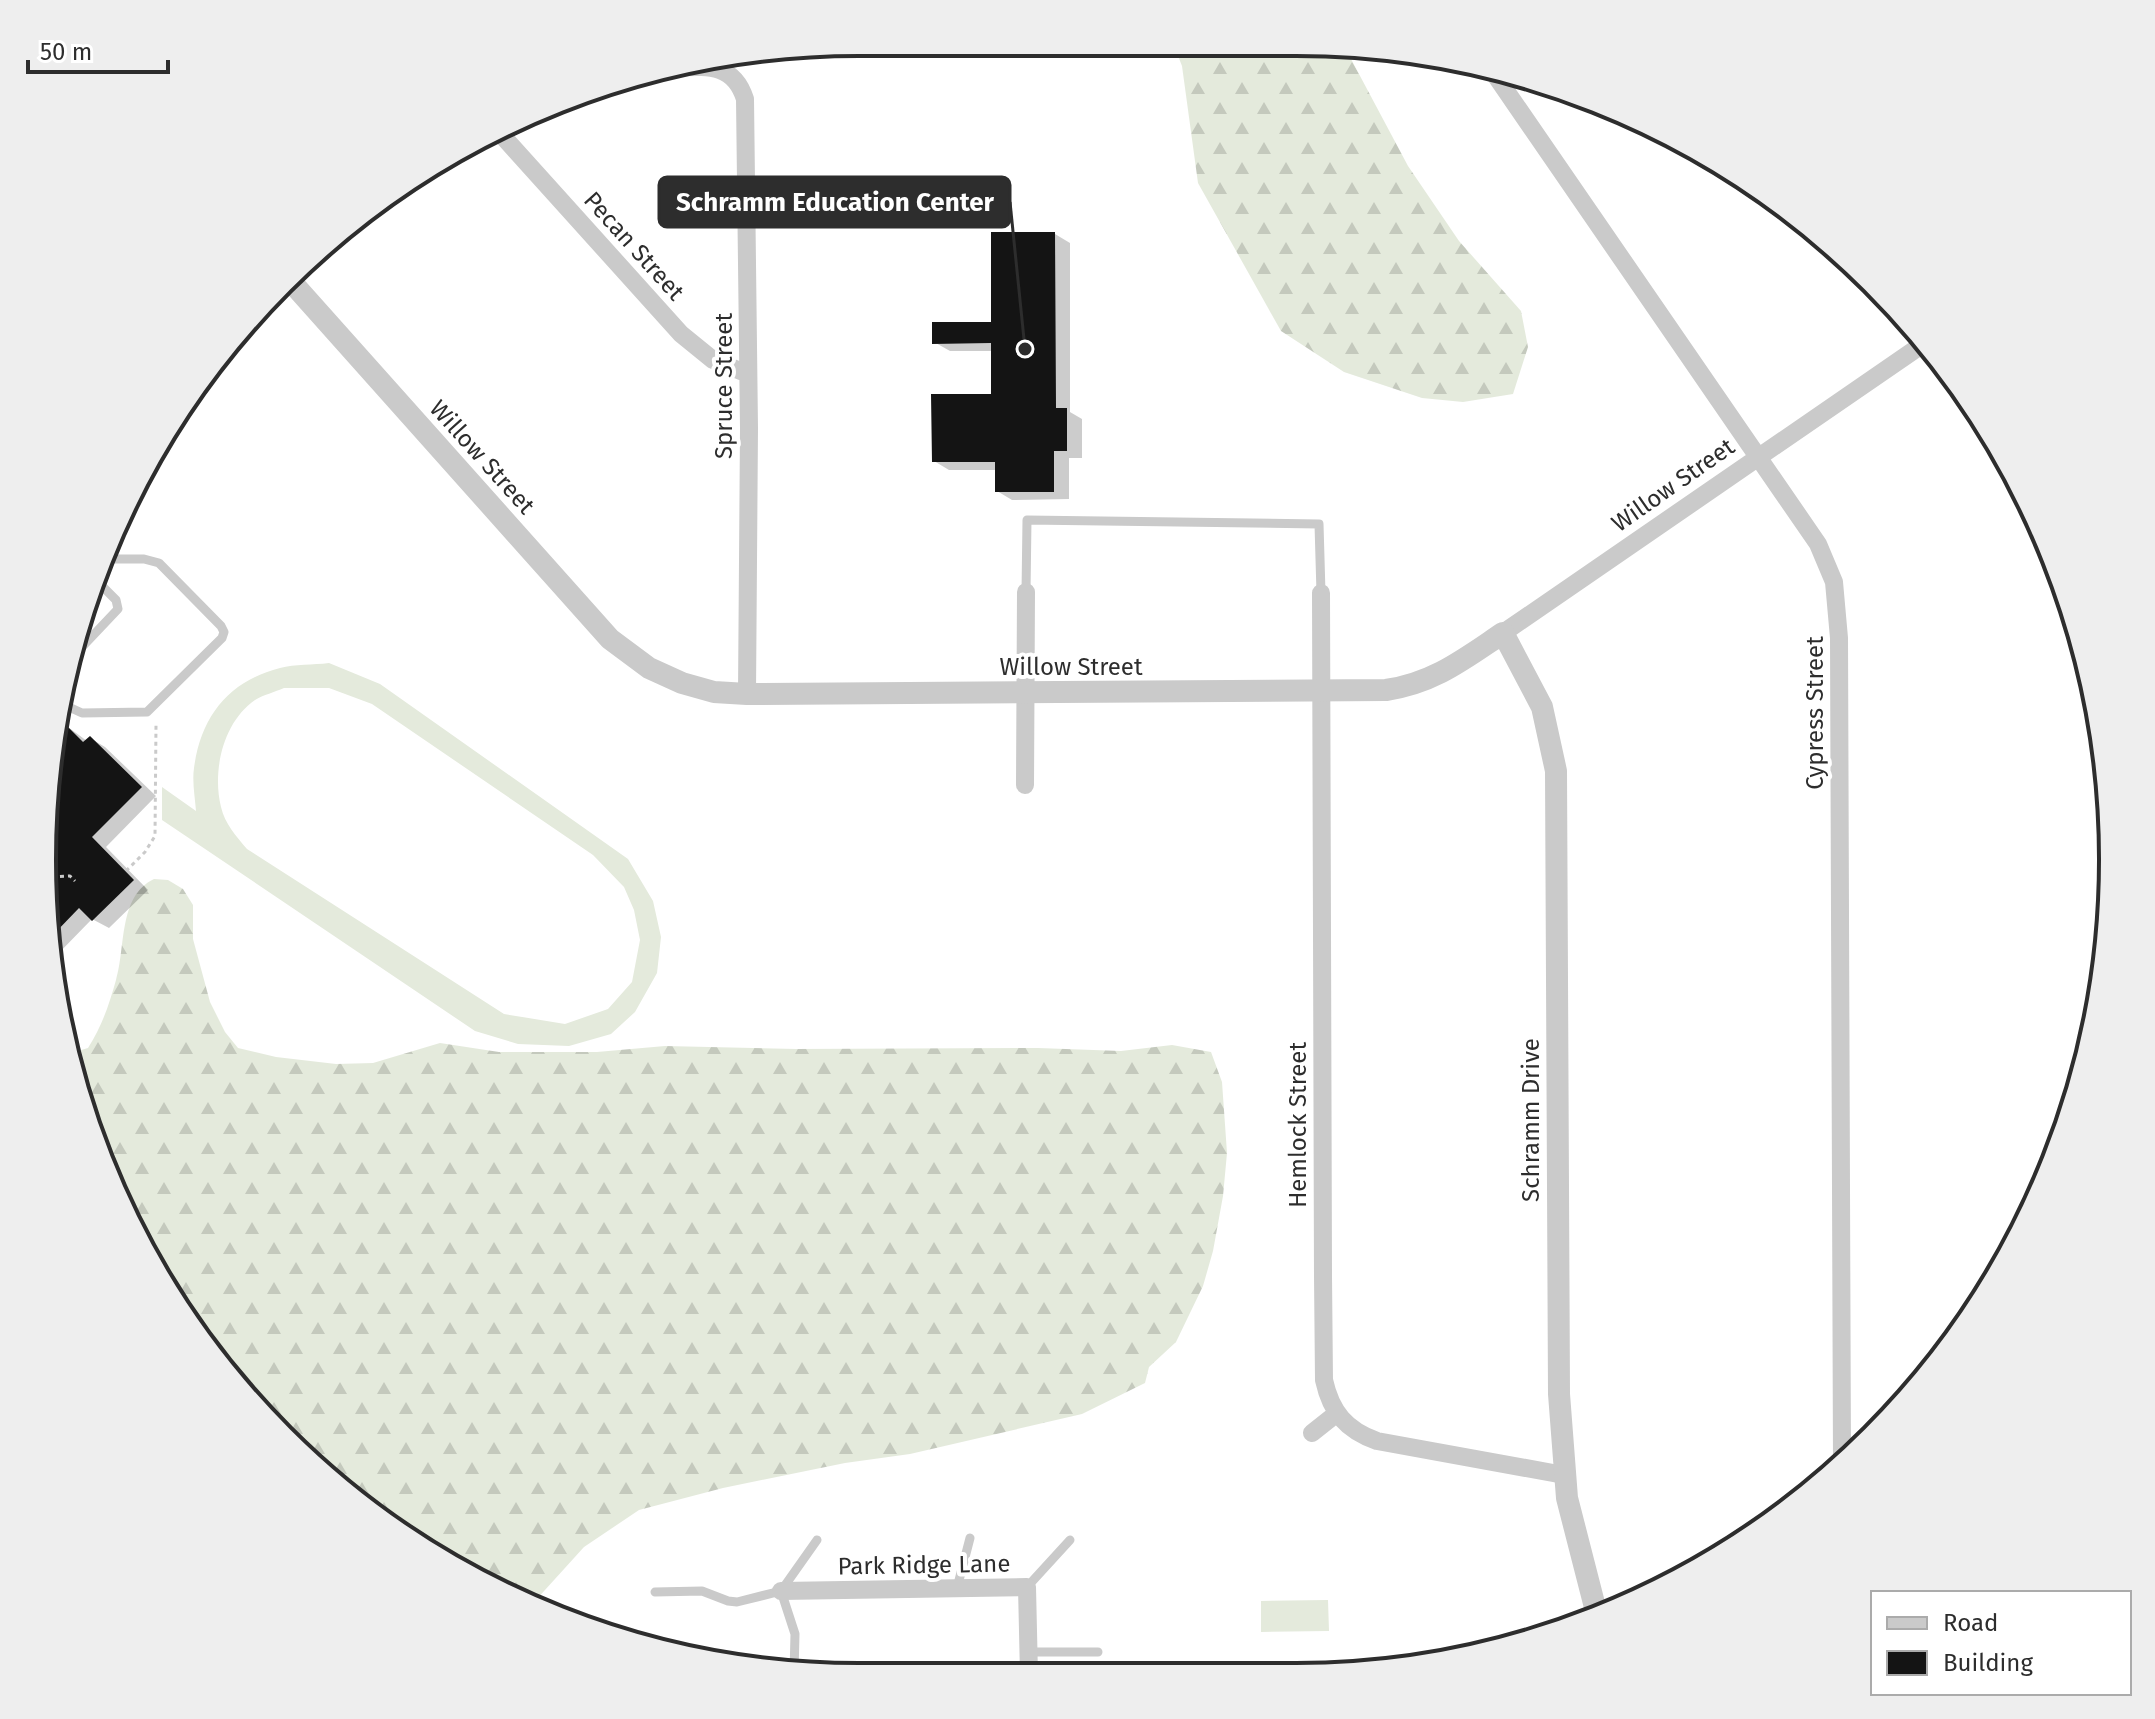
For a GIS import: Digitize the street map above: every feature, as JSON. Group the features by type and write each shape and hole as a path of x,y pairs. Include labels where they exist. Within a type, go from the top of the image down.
{"street":[{"name":"Spruce Street","path":"714,69 730,73 737,79 746,109 747,694"},
{"name":"Cypress Street","path":"1500,82 1818,544 1830,569 1838,612 1842,1448"},
{"name":"Pecan Street","path":"505,139 681,334 713,360 748,374"},
{"name":"Willow Street","path":"296,287 616,645 649,668 682,683 714,692 747,694 1322,691 1412,687 1443,673 1503,633 1916,349"},
{"path":"1025,785 1026,592"},
{"name":"Hemlock Street","path":"1321,593 1324,1380 1336,1414"},
{"name":"Schramm Drive","path":"1503,633 1542,707 1551,736 1556,771 1557,1310 1564,1475 1594,1605"},
{"path":"1312,1433 1336,1414 1344,1424 1377,1441 1564,1475"},
{"name":"Park Ridge Lane","path":"781,1591 1027,1587 1028,1663"}],"lane":[{"path":"1026,592 1027,520 1319,524 1321,593"},
{"path":"70,707 82,713 147,712 222,638 224,632 159,563 144,559 114,559"},
{"path":"86,643 118,609 116,600 104,588"},
{"path":"957,1588 970,1538"},
{"path":"655,1592 702,1591 737,1602 781,1591 817,1540"},
{"path":"1027,1587 1070,1540"},
{"path":"781,1591 795,1634 794,1660"},
{"path":"1028,1652 1098,1652"}],"path":[{"path":"126,871 145,852 155,836 156,725"},
{"path":"57,877 70,876 75,881"}],"green space":[{"path":"1178,56 1351,58 1408,166 1459,241 1521,311 1528,347 1513,394 1463,402 1422,398 1344,372 1281,331 1198,183"},
{"path":"329,663 380,684 628,859 653,901 661,937 657,973 635,1012 611,1034 569,1046 518,1044 475,1031 162,820 162,787 196,811 193,779 198,749 203,732 220,703 246,682 262,674 292,666","holes":["284,688 329,688 372,704 593,855 624,887 634,910 640,940 632,982 608,1009 565,1024 504,1014 247,849 231,830 221,807 219,763 228,734 244,709 255,700"]},
{"path":"154,879 168,880 183,889 193,905 193,939 210,1002 225,1032 238,1048 276,1057 336,1064 373,1063 440,1043 499,1052 597,1052 665,1046 1121,1051 1172,1045 1211,1052 1222,1082 1227,1153 1223,1196 1203,1286 1176,1342 1149,1367 1145,1383 1082,1414 910,1454 845,1463 723,1488 639,1510 584,1547 539,1596 504,1580 413,1528 330,1464 291,1428 222,1349 164,1261 117,1167 79,1051 88,1048 108,1007 119,967 125,924 134,897"},
{"path":"1328,1600 1329,1631 1261,1632 1261,1601"}],"building":[{"path":"991,232 1055,232 1056,408 1067,408 1067,451 1054,451 1054,492 995,492 995,462 932,462 931,394 991,394 991,343 932,344 932,322 991,322"},
{"path":"67,726 83,742 90,736 142,787 92,837 134,880 92,921 79,908 60,928 56,860 58,807"}],"place":[{"name":"Schramm Education Center","path":"1025,349"}]}
